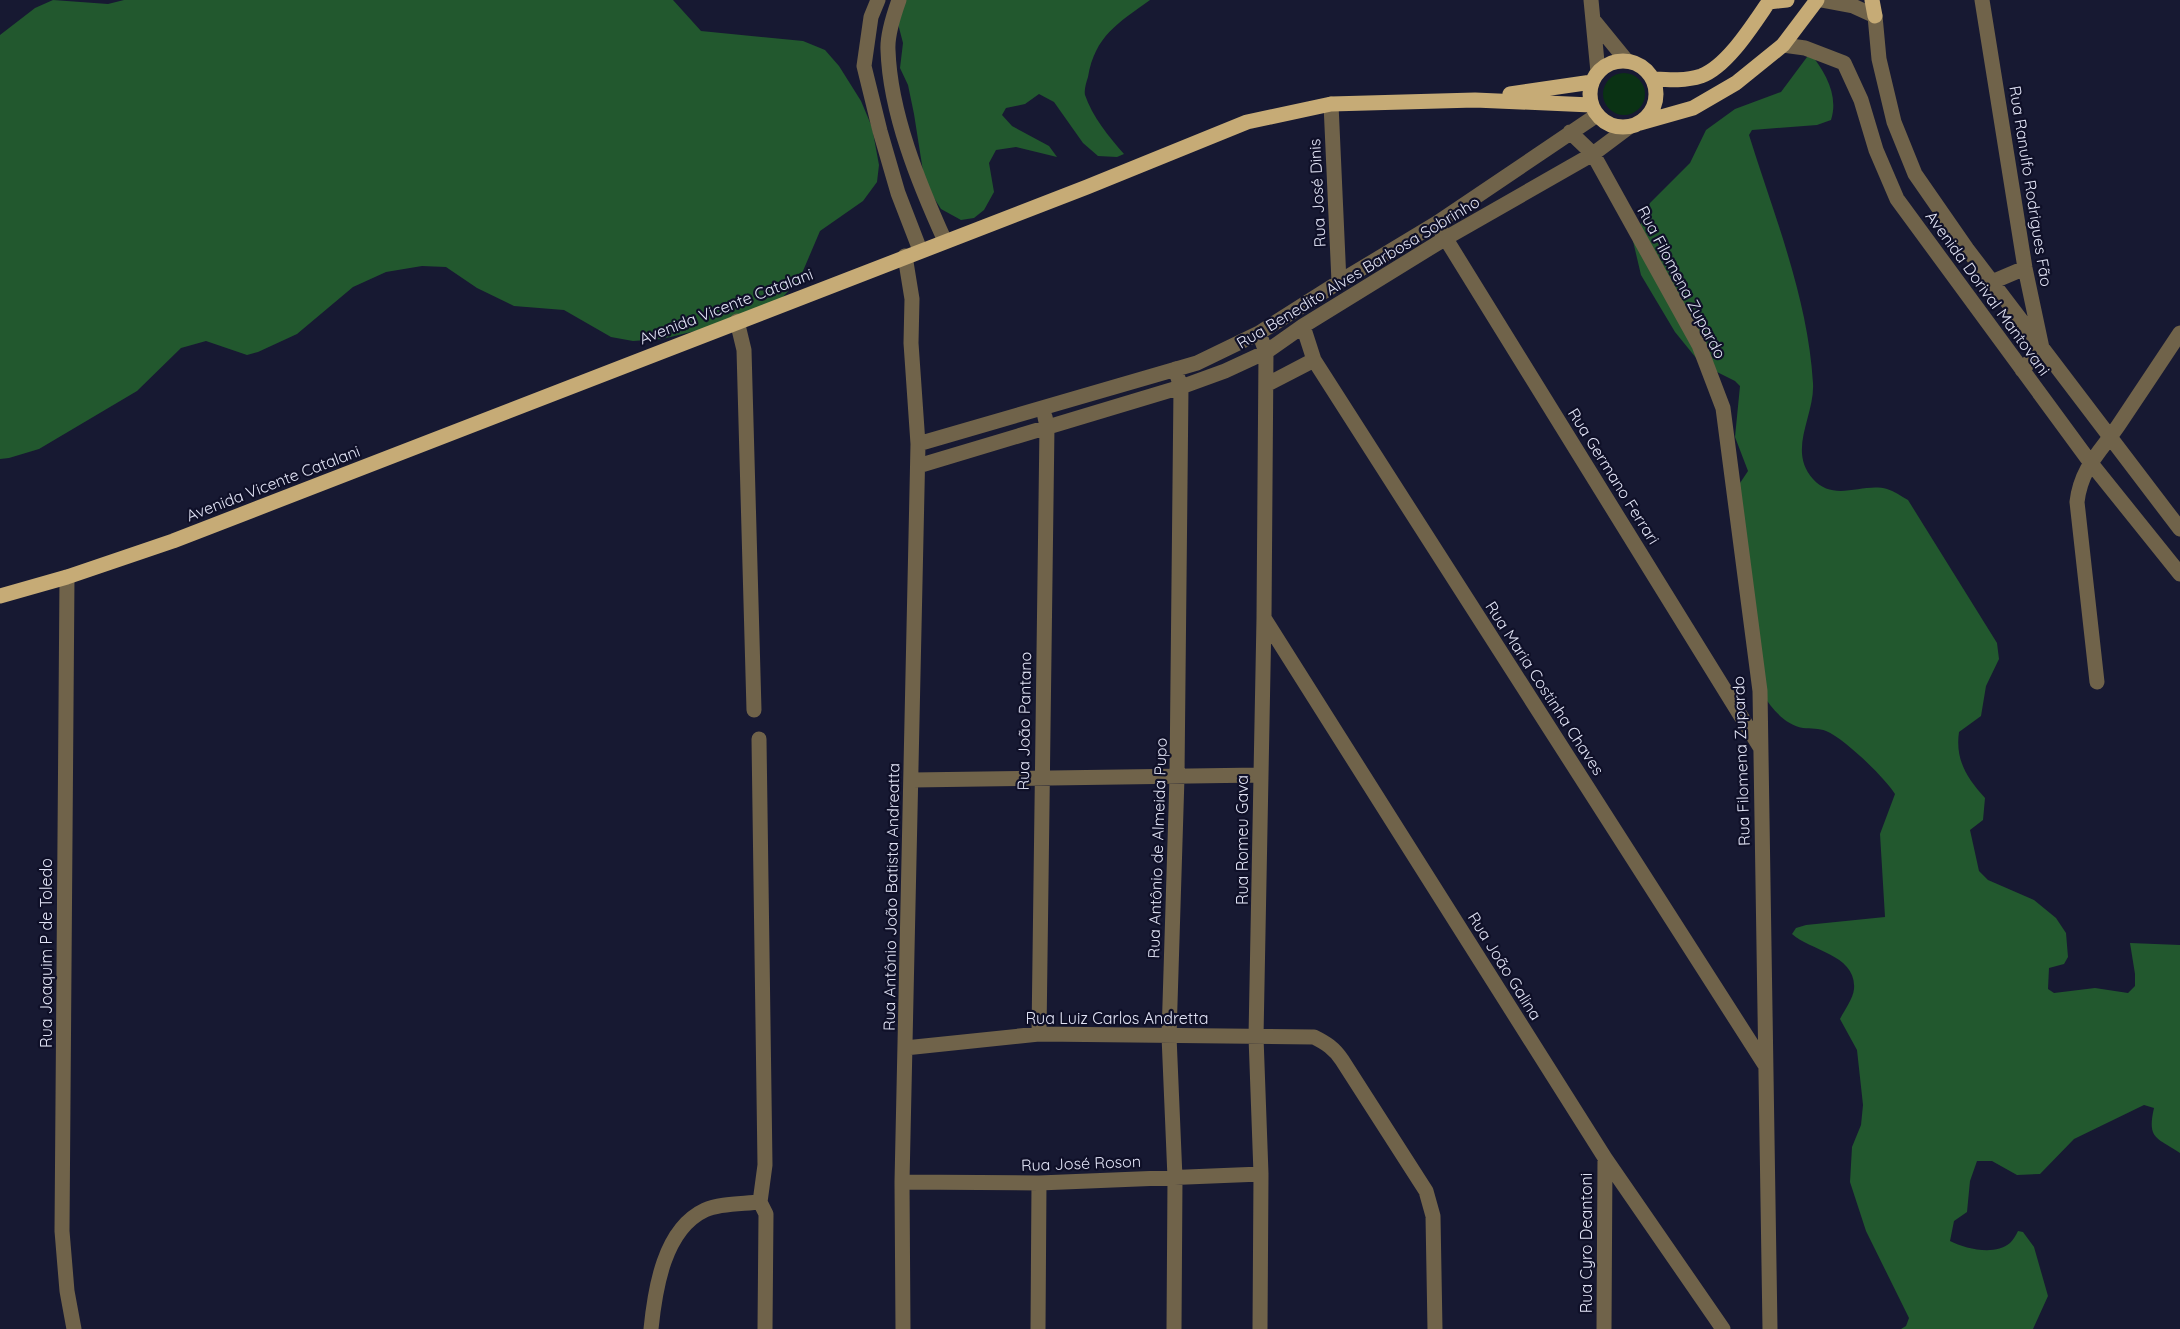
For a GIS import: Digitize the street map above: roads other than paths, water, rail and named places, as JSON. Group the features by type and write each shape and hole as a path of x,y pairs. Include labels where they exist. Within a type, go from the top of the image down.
{"main road":[{"path":"1654,79 1682,80 1703,75 1725,60 1769,1 1787,0"},
{"name":"Rua Benedito Alves Barbosa Sobrinho","path":"1634,125 1694,108 1736,83 1783,45 1819,0"},
{"path":"1872,0 1875,16"},
{"path":"1626,60 1645,68 1654,79 1657,97 1654,107 1648,116 1634,125 1617,127 1606,123 1594,110 1590,93 1595,77 1606,65 1626,60"},
{"name":"Avenida Vicente Catalani","path":"1474,100 1595,77"},
{"name":"Avenida Vicente Catalani","path":"0,596 67,577 183,537 1087,187 1247,122 1331,104 1474,100 1594,110"}],"street":[{"path":"878,0 871,17 864,66 898,193 920,250"},
{"path":"898,0 888,48 895,100 919,183 945,241"},
{"path":"1591,0 1594,22 1595,77"},
{"path":"1819,0 1853,6 1875,16"},
{"name":"Rua Ranulfo Rodrigues Fão","path":"1982,0 2025,268 2042,348"},
{"name":"Avenida Dorival Mantovani","path":"1875,16 1879,60 1894,122 1915,174 1992,282 2180,529"},
{"path":"1594,22 1626,60"},
{"name":"Avenida Dorival Mantovani","path":"1783,45 1805,48 1844,63 1861,100 1876,150 1897,199 2090,462 2180,574"},
{"name":"Rua José Dinis","path":"1331,104 1339,282"},
{"name":"Rua Benedito Alves Barbosa Sobrinho","path":"918,444 1197,363 1259,333 1437,224 1570,132 1594,110"},
{"name":"Rua Benedito Alves Barbosa Sobrinho","path":"918,466 1181,387 1225,371 1266,352 1303,326 1446,238 1593,154 1634,125"},
{"name":"Rua Filomena Zupardo","path":"1570,132 1593,154 1699,345 1723,408 1760,691 1770,1329"},
{"name":"Rua Germano Ferrari","path":"1437,224 1760,748"},
{"path":"905,256 912,299 911,343 918,444"},
{"path":"1992,282 2025,268"},
{"path":"737,321 744,350 754,710"},
{"name":"Rua Maria Costinha Chaves","path":"1303,326 1314,360 1765,1065"},
{"path":"1259,333 1266,352"},
{"path":"2097,682 2077,501 2079,485 2090,462 2110,438 2180,333"},
{"path":"2022,370 2042,348"},
{"name":"Rua Romeu Gava","path":"1260,1329 1261,1174 1256,1036 1264,618 1266,352"},
{"path":"1266,385 1314,360"},
{"name":"Rua Antônio de Almeida Pupo","path":"1174,1329 1175,1178 1169,1036 1178,777 1181,387 1175,369"},
{"name":"Rua João Pantano","path":"1039,1034 1047,426 1044,408"},
{"name":"Rua Antônio João Batista Andreatta","path":"903,1329 902,1182 918,444"},
{"name":"Rua Joaquim P de Toledo","path":"67,577 62,1231 67,1291 74,1329"},
{"name":"Rua João Galina","path":"1264,618 1605,1158 1722,1329"},
{"path":"759,739 765,1329"},
{"path":"912,780 1041,780 1260,775"},
{"name":"Rua Luiz Carlos Andretta","path":"905,1048 1039,1034 1314,1037 1335,1050 1426,1191 1433,1216 1435,1329"},
{"name":"Rua Cyro Deantoni","path":"1604,1329 1605,1158"},
{"name":"Rua José Roson","path":"902,1182 1039,1183 1261,1174"},
{"path":"1038,1329 1039,1183"},
{"path":"651,1329 663,1264 671,1243 682,1228 706,1209 763,1208"}]}
